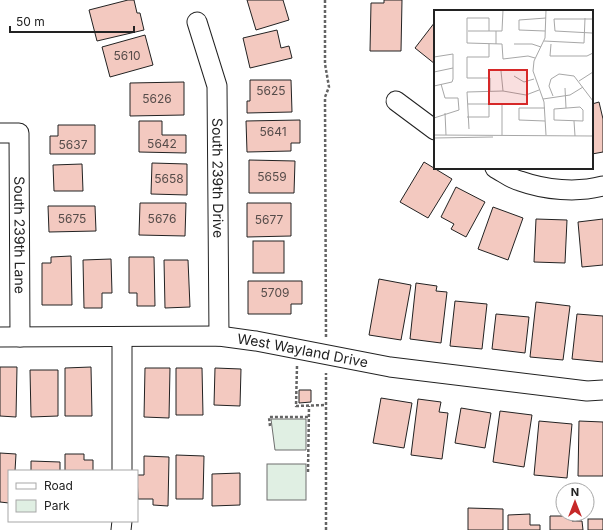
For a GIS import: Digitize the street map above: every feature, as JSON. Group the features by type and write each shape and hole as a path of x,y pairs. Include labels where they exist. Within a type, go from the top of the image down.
{"street":[{"name":"South 239th Drive","path":"197,22 217,86 219,336"},
{"path":"396,101 434,129"},
{"name":"South 239th Lane","path":"0,133 19,133 20,337"},
{"path":"497,169 519,181 549,188 575,190 603,186"},
{"name":"West Wayland Drive","path":"0,337 219,336 256,341 340,358 488,380 587,391 603,390"},
{"path":"122,337 122,470"}],"path":[{"path":"325,0 324,64 329,87 325,97 340,358 326,405 326,530"},
{"path":"297,350 296,406 326,405"},
{"path":"308,472 309,406"},
{"path":"270,426 269,417 309,417"}],"green space":[{"path":"271,419 306,419 306,450 275,450"},
{"path":"267,464 306,464 306,500 267,500"}],"building":[{"path":"128,0 134,0 137,13 140,13 144,30 97,41 89,10"},
{"path":"247,0 283,0 289,20 256,30"},
{"path":"384,0 402,0 401,51 370,51 371,3 384,3"},
{"path":"434,23 434,63 415,48"},
{"path":"277,30 281,48 289,46 292,58 250,68 243,38"},
{"path":"145,35 153,65 110,77 102,47"},
{"path":"250,80 291,80 292,112 247,113 247,101 250,101"},
{"path":"184,82 184,115 130,116 130,83"},
{"path":"599,102 603,119 603,152 593,154 593,104"},
{"path":"300,120 300,143 291,143 291,151 247,152 246,121"},
{"path":"139,121 162,121 162,135 186,135 186,153 139,152"},
{"path":"58,125 95,125 95,154 50,154 50,136 58,136"},
{"path":"249,160 295,161 294,193 249,193"},
{"path":"424,162 452,179 428,218 400,202"},
{"path":"152,163 187,164 187,195 151,194"},
{"path":"82,164 83,191 54,191 53,165"},
{"path":"456,187 485,202 466,237 451,229 454,224 441,217"},
{"path":"140,203 186,203 185,236 139,235"},
{"path":"247,203 291,203 291,236 247,237"},
{"path":"48,206 95,206 96,231 49,232"},
{"path":"493,207 523,218 508,260 478,249"},
{"path":"536,219 567,220 565,263 534,262"},
{"path":"603,219 603,265 582,267 578,222"},
{"path":"253,241 284,241 284,273 253,273"},
{"path":"71,256 72,305 42,305 42,263 51,263 51,257"},
{"path":"129,257 154,257 155,306 137,306 137,293 129,293"},
{"path":"111,259 112,293 102,293 102,308 84,308 83,260"},
{"path":"164,260 188,260 190,307 165,308"},
{"path":"379,279 411,285 401,340 369,335"},
{"path":"248,281 302,281 302,304 291,304 291,314 248,314"},
{"path":"416,283 437,286 436,291 447,292 441,343 410,339"},
{"path":"455,301 487,304 482,349 450,346"},
{"path":"536,302 570,306 563,360 530,357"},
{"path":"496,314 529,317 525,353 492,349"},
{"path":"577,314 603,316 603,362 572,359"},
{"path":"0,367 17,367 16,417 0,416"},
{"path":"91,367 92,416 65,416 65,368"},
{"path":"145,368 170,368 169,418 144,417"},
{"path":"176,368 202,368 203,415 176,415"},
{"path":"215,368 241,369 240,406 214,405"},
{"path":"30,370 58,370 58,416 31,417"},
{"path":"299,390 311,390 311,402 299,403"},
{"path":"381,398 412,403 404,448 373,443"},
{"path":"418,399 441,402 439,412 448,413 442,459 411,455"},
{"path":"461,408 491,413 485,448 455,443"},
{"path":"500,411 532,415 524,467 493,462"},
{"path":"539,421 572,424 567,478 534,475"},
{"path":"579,421 603,422 603,476 578,476"},
{"path":"0,453 16,454 15,470 8,470 8,503 0,502"},
{"path":"65,454 84,454 84,460 93,460 93,470 65,470"},
{"path":"176,455 204,456 203,499 176,499"},
{"path":"144,456 169,457 168,506 153,505 153,499 138,499 138,475 144,475"},
{"path":"31,461 60,462 60,470 31,470"},
{"path":"240,473 240,505 212,506 212,474"},
{"path":"468,508 503,509 503,530 468,530"},
{"path":"530,514 530,525 540,525 540,530 508,530 508,515"},
{"path":"550,516 555,516 555,522 582,522 583,530 550,530"},
{"path":"595,519 603,519 603,530 588,530 588,522 595,522"}]}
